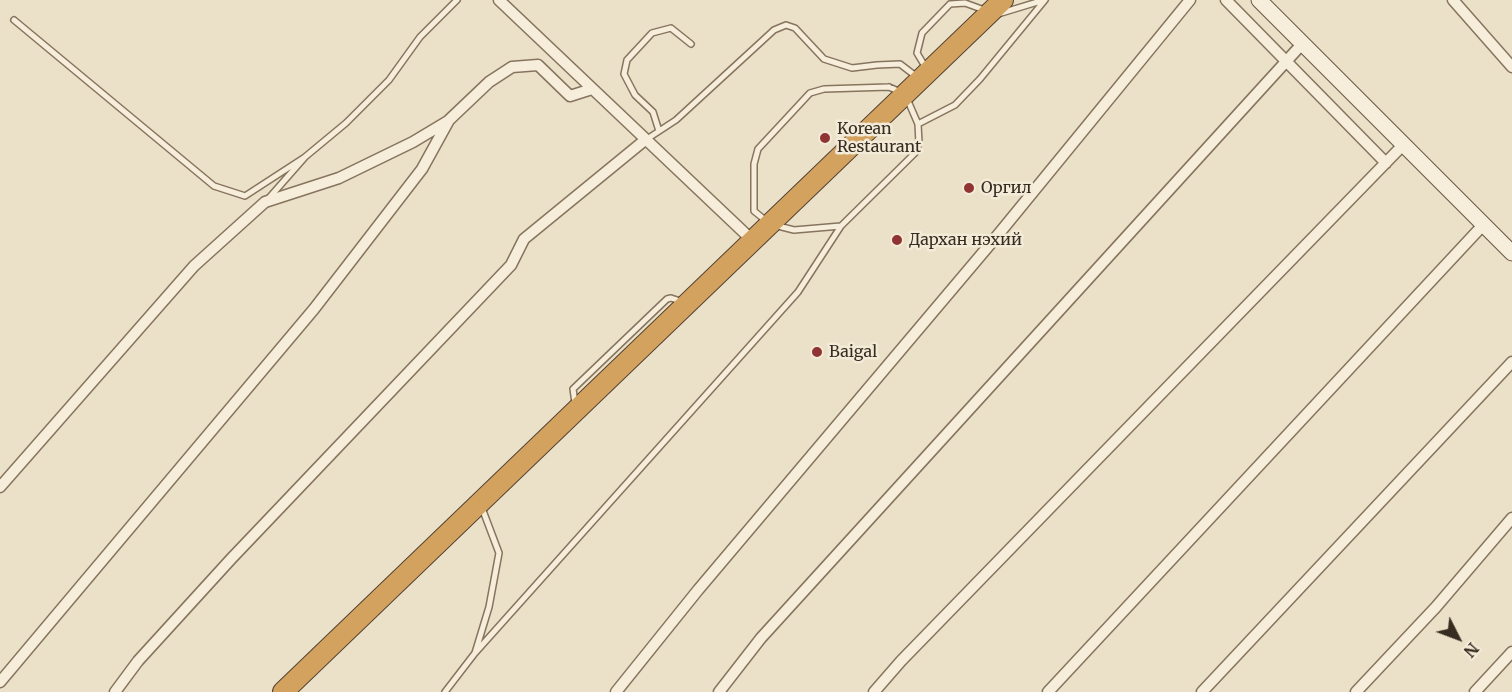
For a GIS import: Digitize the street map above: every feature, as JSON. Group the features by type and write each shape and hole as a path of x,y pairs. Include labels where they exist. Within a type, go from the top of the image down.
{"highway":[{"path":"283,692 577,411 642,336 688,304 995,7"}],"street":[{"path":"499,0 753,241"},
{"path":"616,692 698,590 997,236 1190,0"},
{"path":"1226,0 1285,63 1386,163"},
{"path":"1259,0 1512,253"},
{"path":"1453,0 1512,67"},
{"path":"719,692 761,638 1302,44"},
{"path":"0,487 194,266 266,202 339,178 413,142 449,120 489,82 512,67 537,65 570,96 592,89"},
{"path":"0,682 314,309 422,169 449,120"},
{"path":"115,692 138,662 231,559 511,265 524,239 645,140"},
{"path":"874,692 909,653 1404,144"},
{"path":"1048,692 1484,224"},
{"path":"1202,692 1512,362"},
{"path":"1356,692 1436,606 1512,518"},
{"path":"1475,692 1512,651"}],"lane":[{"path":"14,20 214,186 245,196 305,157 346,123 389,80 420,37 457,0"},
{"path":"925,76 917,53 922,33 950,4 965,3 995,7 1045,0"},
{"path":"918,124 955,105 980,79 1045,0"},
{"path":"645,140 676,120 774,30 786,25 795,27 824,59 852,68 877,64 900,64 925,76"},
{"path":"659,131 653,112 635,95 624,74 627,60 652,33 671,28 691,44"},
{"path":"445,692 475,653 798,292 841,226 915,153 920,143 918,124 905,94 889,87 824,89 810,93 758,149 754,164 754,211 770,224 794,230 841,226"},
{"path":"266,202 305,157"},
{"path":"475,653 489,607 499,553 481,504"}],"place":[{"name":"Korean Restaurant","path":"825,138"},
{"name":"Оргил","path":"969,188"},
{"name":"Дархан нэхий","path":"897,240"},
{"name":"Baigal","path":"817,352"}]}
